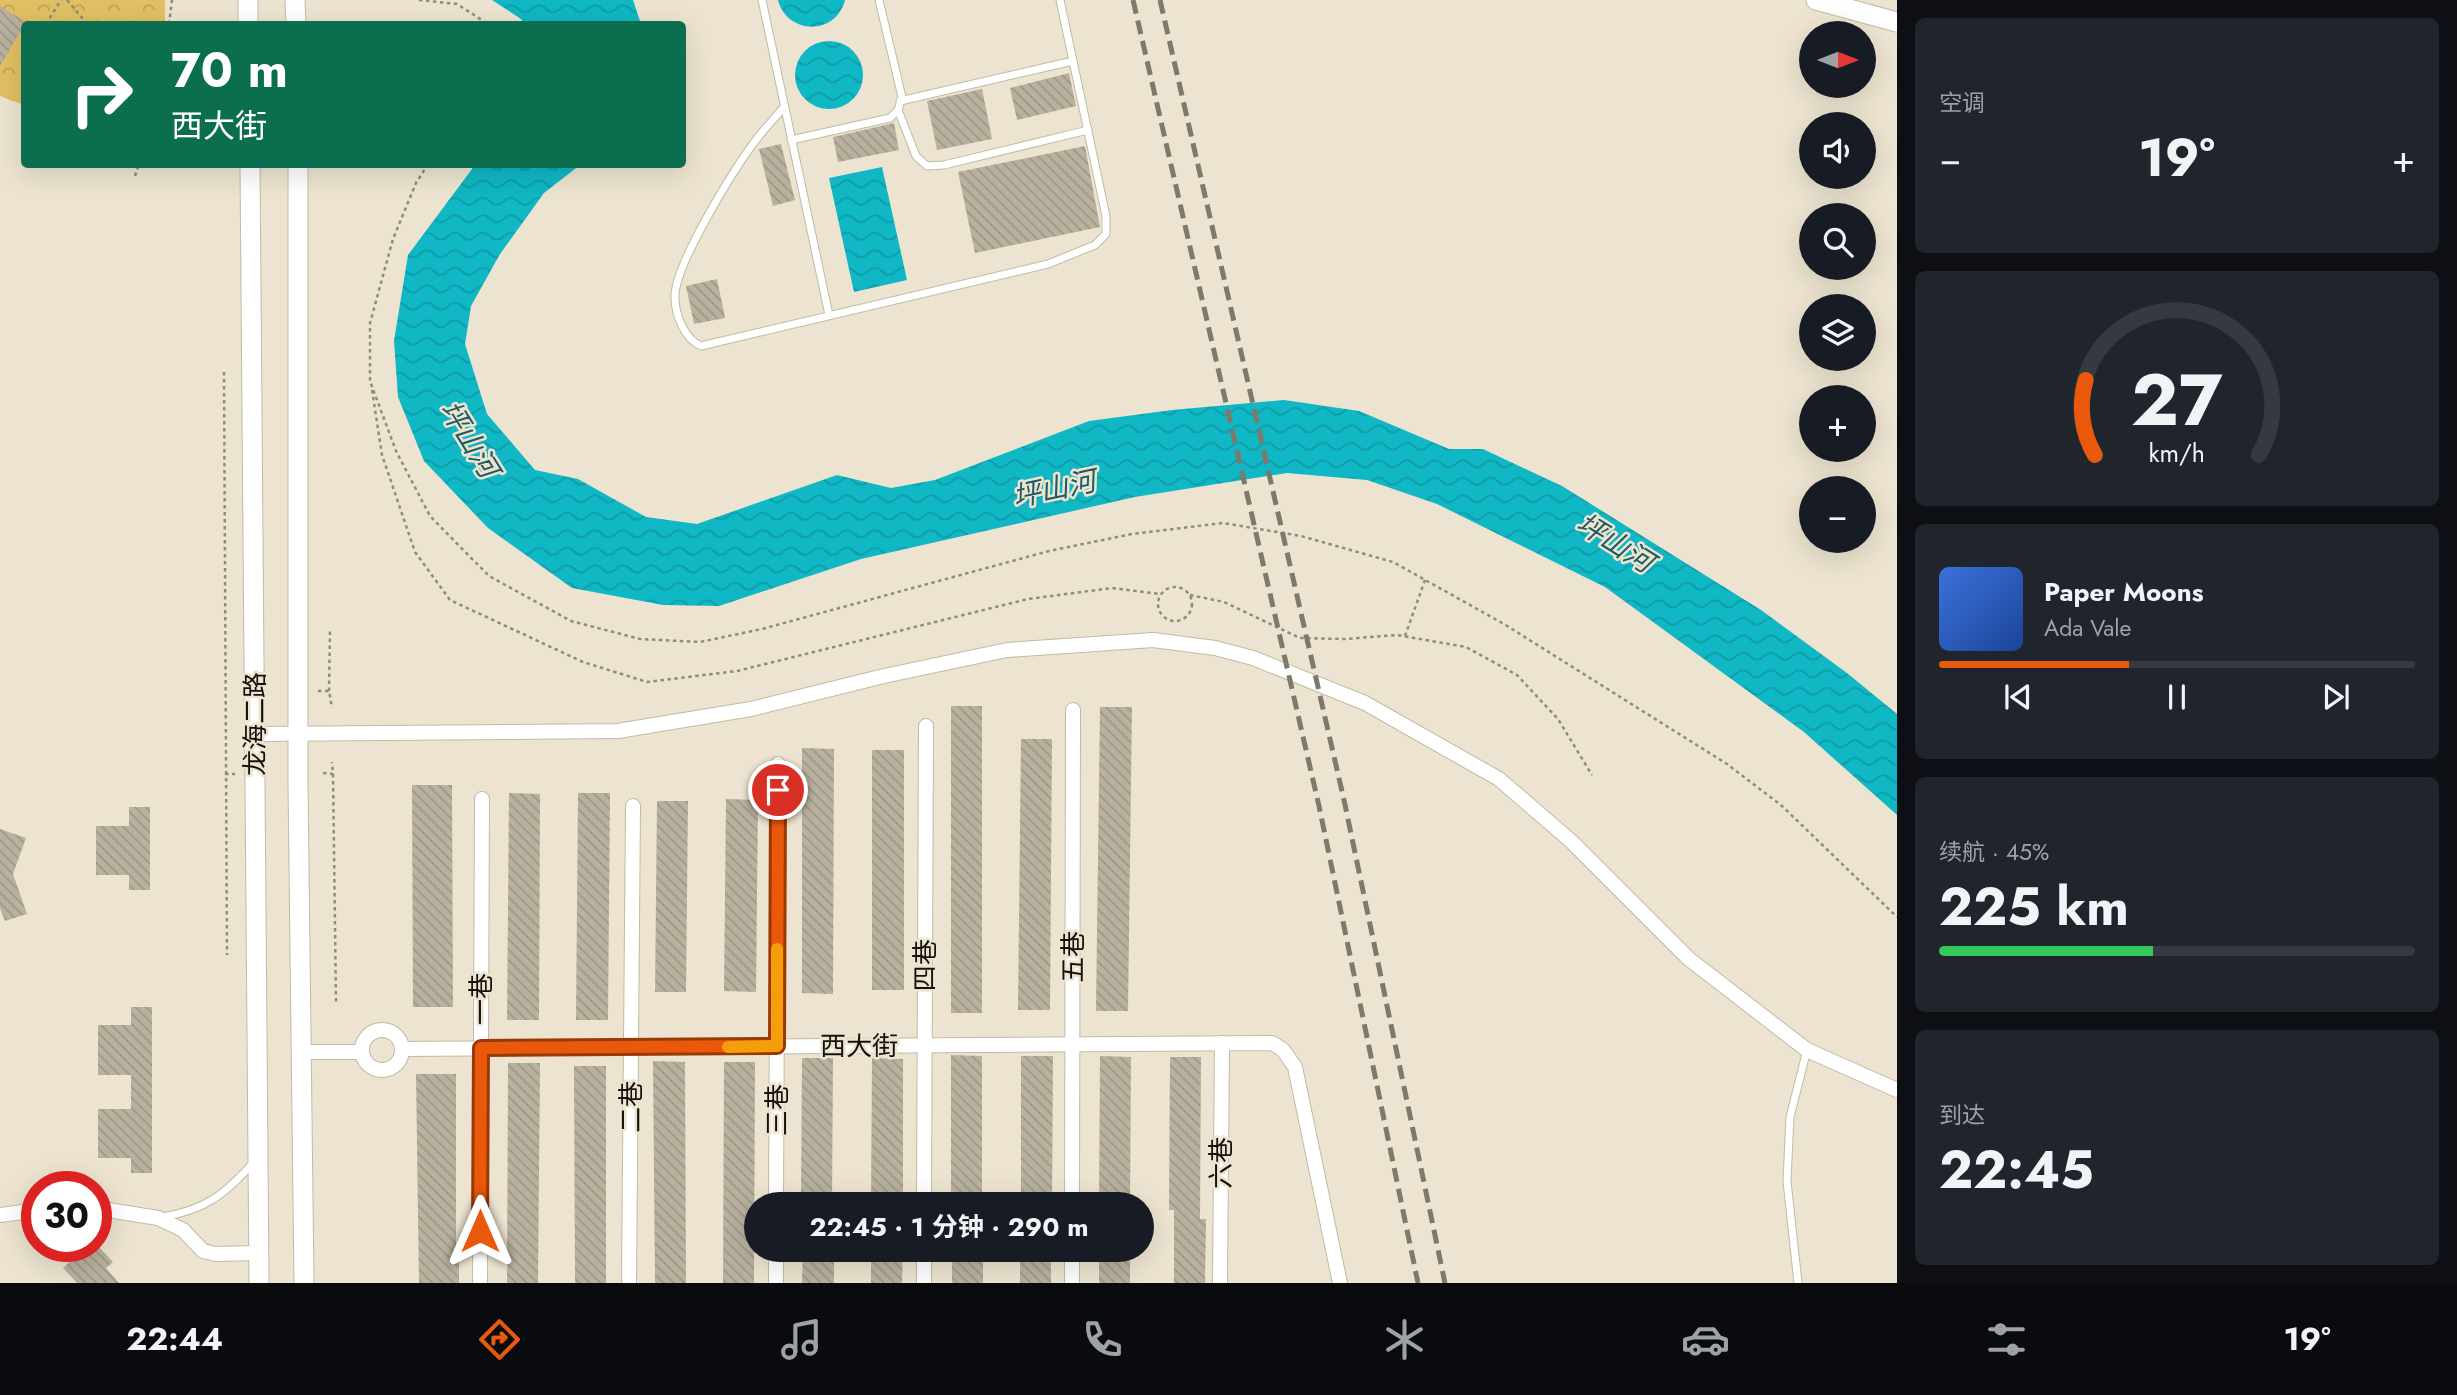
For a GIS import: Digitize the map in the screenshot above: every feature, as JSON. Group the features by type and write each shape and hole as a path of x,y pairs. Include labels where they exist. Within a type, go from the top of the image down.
{"main road":[{"path":"248,0 248,21"},
{"path":"295,0 296,21"},
{"path":"1816,0 1897,22"},
{"name":"龙海二路","path":"250,168 259,1283"},
{"name":"龙海二路","path":"298,168 304,1283"}],"street":[{"path":"256,734 618,731 751,709 884,676 1007,650 1153,640 1215,648 1253,658 1365,704 1499,779 1571,841 1689,960 1807,1050 1897,1090"},
{"name":"五巷","path":"1072,1192 1073,710"},
{"name":"四巷","path":"924,1192 926,726"},
{"name":"三巷","path":"776,1192 778,764"},
{"name":"一巷","path":"480,1283 482,799"},
{"name":"二巷","path":"629,1283 633,806"},
{"path":"379,1030 397,1037 402,1049 393,1066 380,1070 369,1064 362,1052 368,1036 379,1030"},
{"name":"六巷","path":"1220,1283 1227,1043"},
{"name":"西大街","path":"402,1049 1272,1043 1283,1050 1295,1067 1340,1283"},
{"path":"302,1052 362,1052"},
{"path":"112,1211 158,1218 183,1230 203,1251 215,1254 258,1253"},
{"path":"0,1215 21,1212"},
{"path":"776,1262 776,1283"},
{"path":"924,1262 924,1283"},
{"path":"1072,1262 1072,1283"}],"lane":[{"path":"762,0 829,315"},
{"path":"879,0 899,105 916,156 927,166 944,165 1088,130"},
{"path":"785,107 753,143 681,271 674,296 679,319 690,341 701,346 1048,264 1095,246 1106,234 1106,216 1060,0"},
{"path":"792,140 890,118 899,105 1073,61"},
{"path":"1798,1283 1787,1181 1790,1117 1807,1050"},
{"path":"158,1218 184,1214 213,1202 259,1156"}],"path":[{"path":"48,21 61,0"},
{"path":"67,0 84,21"},
{"path":"169,21 172,0"},
{"path":"419,0 457,4 483,21"},
{"path":"135,176 138,168"},
{"path":"425,168 416,183 393,239 370,323 370,381 382,455 415,552 450,600 583,662 647,682 737,671 1028,599 1112,588 1160,594 1176,586 1190,595 1224,602 1300,638 1405,637 1466,647 1517,675 1558,719 1592,775"},
{"path":"224,372 227,954"},
{"path":"370,381 396,451 430,516 489,576 571,621 640,639 700,642 762,629 1049,551 1132,534 1223,523 1314,540 1394,562 1504,624 1727,764 1782,806 1897,918"},
{"path":"1405,637 1426,580"},
{"path":"1160,594 1159,611 1172,621 1187,615 1192,605 1190,595"},
{"path":"330,628 329,691 332,708"},
{"path":"314,691 329,691"},
{"path":"224,693 231,693"},
{"path":"332,762 335,1002"},
{"path":"323,772 333,774"},
{"path":"225,774 235,774"}],"green space":[{"path":"0,0 165,0 165,21 21,21 21,104 0,96"}],"water":[{"path":"492,0 633,0 640,21 522,21"},
{"path":"778,0 845,0 840,12 832,20 811,27 791,20 783,12"},
{"path":"822,41 836,41 848,46 858,56 863,75 858,94 848,104 836,109 822,109 810,104 800,94 795,82 795,68 800,56 810,46"},
{"path":"882,167 907,280 854,292 829,178"},
{"name":"坪山河","path":"473,168 576,168 544,193 500,254 471,306 465,344 487,414 535,470 578,479 646,517 697,524 837,475 891,488 935,480 1089,421 1284,400 1359,411 1449,449 1483,449 1562,486 1761,610 1847,673 1897,714 1897,815 1804,732 1605,587 1437,504 1367,480 1287,473 1135,497 861,559 719,606 663,605 572,588 488,528 424,461 398,397 394,341 408,255"}],"building":[{"path":"0,6 24,21 21,21 21,30 0,66"},
{"path":"1069,73 1076,106 1017,120 1010,88"},
{"path":"982,89 992,139 937,150 927,101"},
{"path":"894,123 899,150 838,162 833,137"},
{"path":"781,144 795,200 773,206 759,149"},
{"path":"1085,146 1100,227 975,253 958,172"},
{"path":"717,279 725,318 694,324 686,286"},
{"path":"951,706 982,706 982,1013 951,1013"},
{"path":"1100,707 1132,707 1128,1011 1096,1011"},
{"path":"1021,739 1052,739 1050,1010 1018,1010"},
{"path":"802,748 834,749 833,994 802,993"},
{"path":"872,750 904,750 904,990 872,990"},
{"path":"412,785 452,785 453,1007 413,1007"},
{"path":"509,793 540,794 539,1020 507,1020"},
{"path":"578,793 610,793 608,1020 576,1020"},
{"path":"726,799 758,800 756,992 724,991"},
{"path":"657,801 688,801 686,992 655,992"},
{"path":"129,807 150,807 150,890 129,890 129,875 96,875 96,826 129,826"},
{"path":"0,829 26,838 13,874 27,914 5,921 0,908"},
{"path":"131,1007 152,1007 152,1173 131,1173 131,1158 98,1158 98,1109 131,1109 131,1075 98,1075 98,1025 131,1025"},
{"path":"951,1055 982,1056 982,1192 951,1192"},
{"path":"1021,1056 1053,1056 1052,1192 1021,1192"},
{"path":"1100,1056 1131,1057 1130,1192 1099,1192"},
{"path":"1170,1057 1201,1057 1200,1219 1206,1219 1205,1283 1174,1283 1174,1210 1169,1210"},
{"path":"802,1058 833,1058 832,1192 801,1192"},
{"path":"872,1058 903,1059 903,1192 871,1192"},
{"path":"653,1061 685,1062 686,1283 655,1283"},
{"path":"724,1062 755,1062 754,1192 744,1192 744,1262 754,1262 754,1283 723,1283"},
{"path":"508,1063 540,1063 538,1283 507,1283"},
{"path":"574,1066 606,1066 606,1283 575,1283"},
{"path":"416,1074 456,1074 456,1245 459,1245 459,1283 419,1283"},
{"path":"112,1261 113,1262 106,1268 119,1283 77,1283 63,1268 69,1262"},
{"path":"803,1262 834,1262 834,1283 802,1283"},
{"path":"871,1262 903,1262 902,1283 871,1283"},
{"path":"952,1262 983,1262 983,1283 952,1283"},
{"path":"1020,1262 1051,1262 1051,1283 1020,1283"},
{"path":"1099,1262 1130,1262 1130,1283 1099,1283"}],"railway":[{"path":"1133,0 1319,806 1418,1283"},
{"path":"1160,0 1344,800 1445,1283"}],"slow traffic":[{"path":"728,1047 777,1046 777,949"}],"route":[{"path":"480,1231 481,1048 777,1046 778,790"}]}
